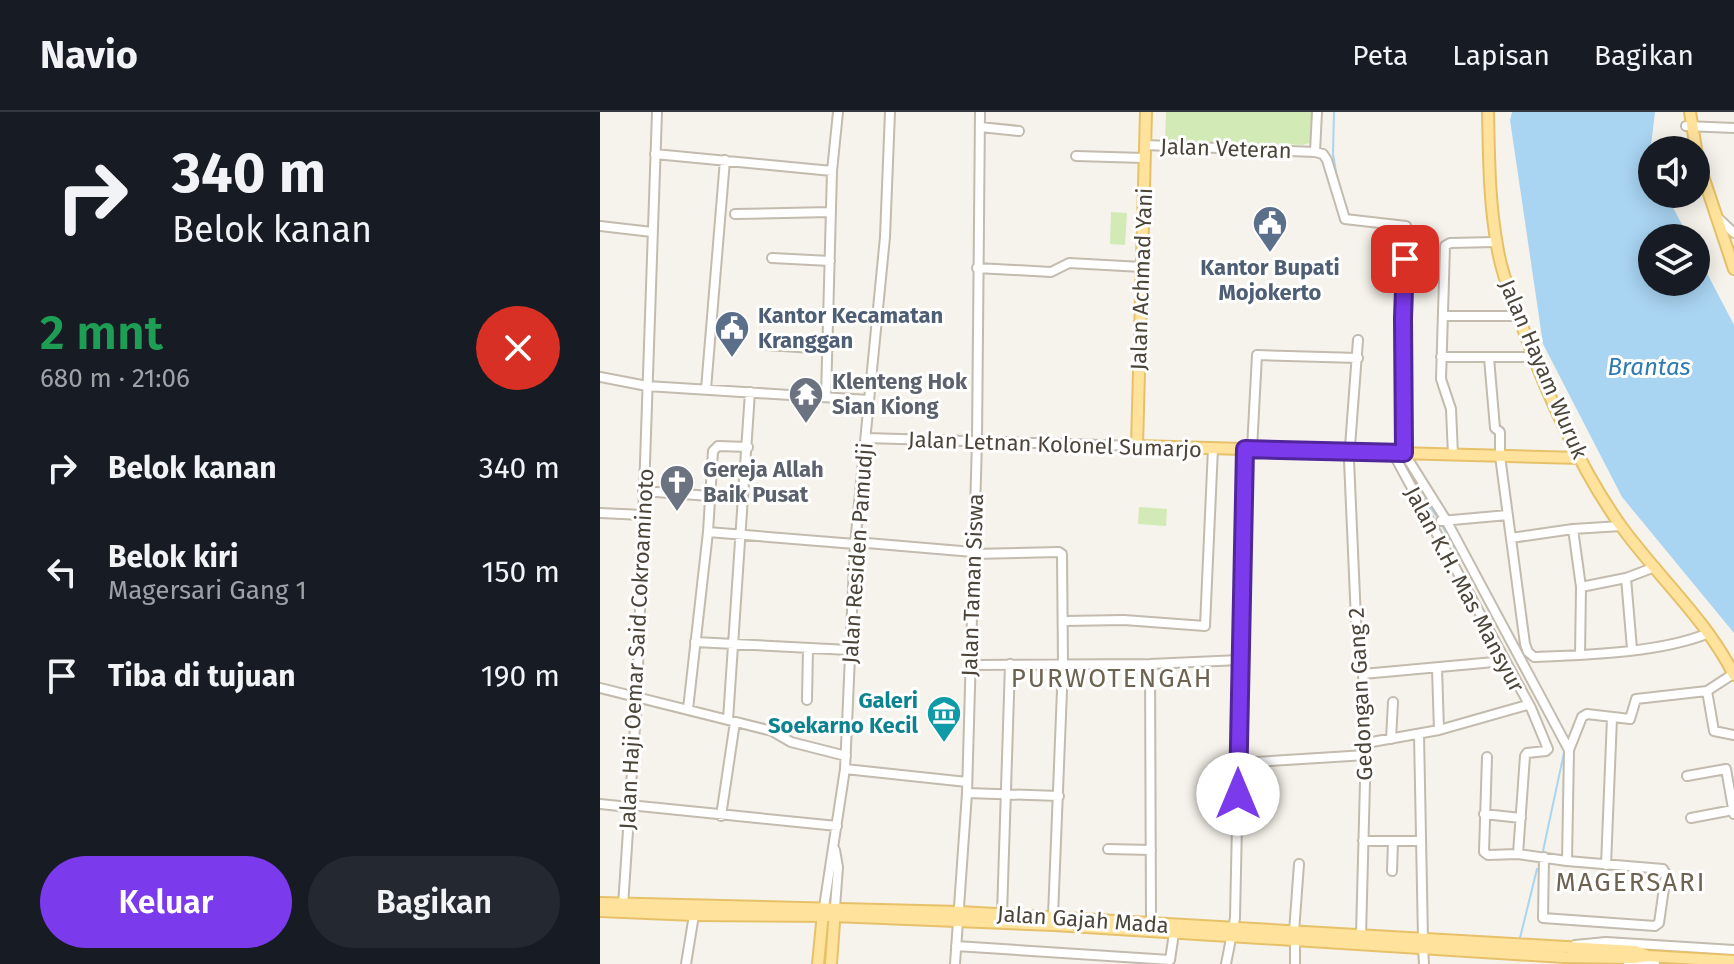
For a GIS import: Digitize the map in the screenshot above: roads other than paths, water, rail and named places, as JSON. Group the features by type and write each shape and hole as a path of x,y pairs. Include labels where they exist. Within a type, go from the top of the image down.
{"main road":[{"name":"Jalan Achmad Yani","path":"1137,446 1146,112"},
{"name":"Jalan Hayam Wuruk","path":"1488,112 1493,242 1534,357 1580,458 1621,526 1709,633 1734,675"},
{"path":"1684,112 1691,136"},
{"path":"1690,112 1690,136"},
{"path":"1710,198 1734,269"},
{"name":"Jalan Letnan Kolonel Sumarjo","path":"1137,446 1351,452 1453,451 1500,456 1580,458"},
{"name":"Jalan Gajah Mada","path":"600,903 694,915 829,911"},
{"name":"Jalan Gajah Mada","path":"600,911 623,907 959,916 1174,933 1361,936 1516,959 1544,960 1565,952"},
{"path":"818,964 829,911"},
{"path":"829,911 831,964"},
{"name":"Jalan Gajah Mada","path":"959,916 1053,916 1232,932"},
{"name":"Jalan Gajah Mada","path":"1295,933 1655,959"},
{"path":"1655,959 1734,961"}],"street":[{"name":"Jalan Haji Oemar Said Cokroaminoto","path":"623,907 637,696 657,112"},
{"path":"826,397 830,212 838,112"},
{"name":"Jalan Residen Pamudji","path":"829,911 838,867 835,850 846,756 855,543 885,237 890,112"},
{"name":"Jalan Taman Siswa","path":"955,964 967,793 977,441 980,112"},
{"name":"Jalan Veteran","path":"1145,145 1319,153 1317,112"},
{"path":"1689,126 1734,128"},
{"path":"980,127 1019,131"},
{"path":"1319,153 1345,219 1406,226 1400,451 1569,750"},
{"path":"655,154 832,171"},
{"path":"1076,156 1144,158"},
{"path":"706,389 725,160"},
{"path":"735,214 830,212"},
{"path":"1716,216 1734,233"},
{"path":"600,226 652,232"},
{"path":"1453,451 1451,409 1441,383 1446,244 1493,242"},
{"path":"772,258 830,261"},
{"path":"977,268 1051,272 1069,263 1142,267"},
{"path":"1443,316 1519,316"},
{"name":"Gedongan Gang 2","path":"1358,340 1351,452 1356,620 1363,674 1366,743 1361,936"},
{"path":"767,345 828,349"},
{"path":"1226,964 1235,918 1240,660 1249,449 1257,355 1358,358"},
{"path":"1441,357 1534,357"},
{"path":"1489,358 1495,428 1500,432 1500,456 1528,652 1534,657 1580,655 1682,644 1709,633"},
{"path":"600,377 647,386 869,400"},
{"path":"721,816 731,721 750,392"},
{"name":"Jalan Letnan Kolonel Sumarjo","path":"866,438 1137,446"},
{"path":"688,709 714,448 748,447"},
{"path":"1064,621 1124,620 1202,627 1206,624 1213,448"},
{"name":"Jalan K.H. Mas Mansyur","path":"1366,743 1439,730 1529,707 1505,661 1468,573 1400,451"},
{"path":"643,491 709,496"},
{"path":"600,513 643,515"},
{"path":"1439,521 1508,515"},
{"path":"1511,538 1621,526"},
{"path":"1573,529 1581,587 1580,655"},
{"path":"708,532 973,553 1062,552 1063,665 1053,916"},
{"path":"1581,587 1626,578 1655,567"},
{"path":"1626,578 1632,649"},
{"path":"695,642 849,650"},
{"path":"807,700 808,649"},
{"path":"970,665 1240,660"},
{"path":"1363,674 1505,661"},
{"path":"1002,914 1010,664"},
{"path":"1150,664 1151,924"},
{"path":"1437,668 1439,730"},
{"path":"1567,861 1569,750 1582,717 1587,714 1630,719 1636,699 1707,691 1734,675"},
{"path":"600,688 772,731 791,742 846,756"},
{"path":"1707,691 1713,729 1734,735"},
{"path":"1391,739 1393,702"},
{"path":"1518,854 1526,755 1548,750 1529,707 1547,708"},
{"path":"1606,865 1612,718"},
{"path":"1419,734 1424,964"},
{"path":"1239,763 1366,755"},
{"path":"1487,757 1484,852 1488,855 1518,854 1659,868 1666,874 1658,925 1543,918 1544,857"},
{"path":"845,769 967,782"},
{"path":"1687,776 1726,769 1734,812 1691,818"},
{"path":"967,793 1059,796"},
{"path":"600,804 837,826"},
{"path":"1484,814 1521,818"},
{"path":"1363,841 1421,841"},
{"path":"1392,871 1393,841"},
{"path":"1108,849 1151,850"},
{"path":"1295,964 1299,864"},
{"path":"686,964 694,915"},
{"path":"1606,942 1608,922"},
{"path":"956,946 1170,960 1174,933"},
{"name":"Jalan Gajah Mada","path":"1565,952 1591,942 1734,950"},
{"name":"Jalan Gajah Mada","path":"1565,952 1585,961 1636,964 1655,959"}],"water":[{"name":"Brantas","path":"1512,112 1655,112 1652,136 1638,136 1638,208 1673,208 1682,224 1638,224 1638,296 1710,296 1710,279 1734,325 1734,633 1622,497 1543,344 1510,120"}],"waterway":[{"path":"1334,112 1333,154 1337,178"},
{"path":"1416,488 1438,518"},
{"path":"1441,524 1468,570"},
{"path":"1543,851 1565,748"},
{"path":"1520,938 1537,869"}],"place":[{"name":"Kantor Bupati Mojokerto","path":"1270,254"},
{"name":"Kantor Kecamatan Kranggan","path":"732,359"},
{"name":"Klenteng Hok Sian Kiong","path":"806,425"},
{"name":"Gereja Allah Baik Pusat","path":"677,513"},
{"name":"Galeri Soekarno Kecil","path":"944,744"}],"district":[{"name":"PURWOTENGAH","path":"1112,678"},
{"name":"MAGERSARI","path":"1631,882"}]}
